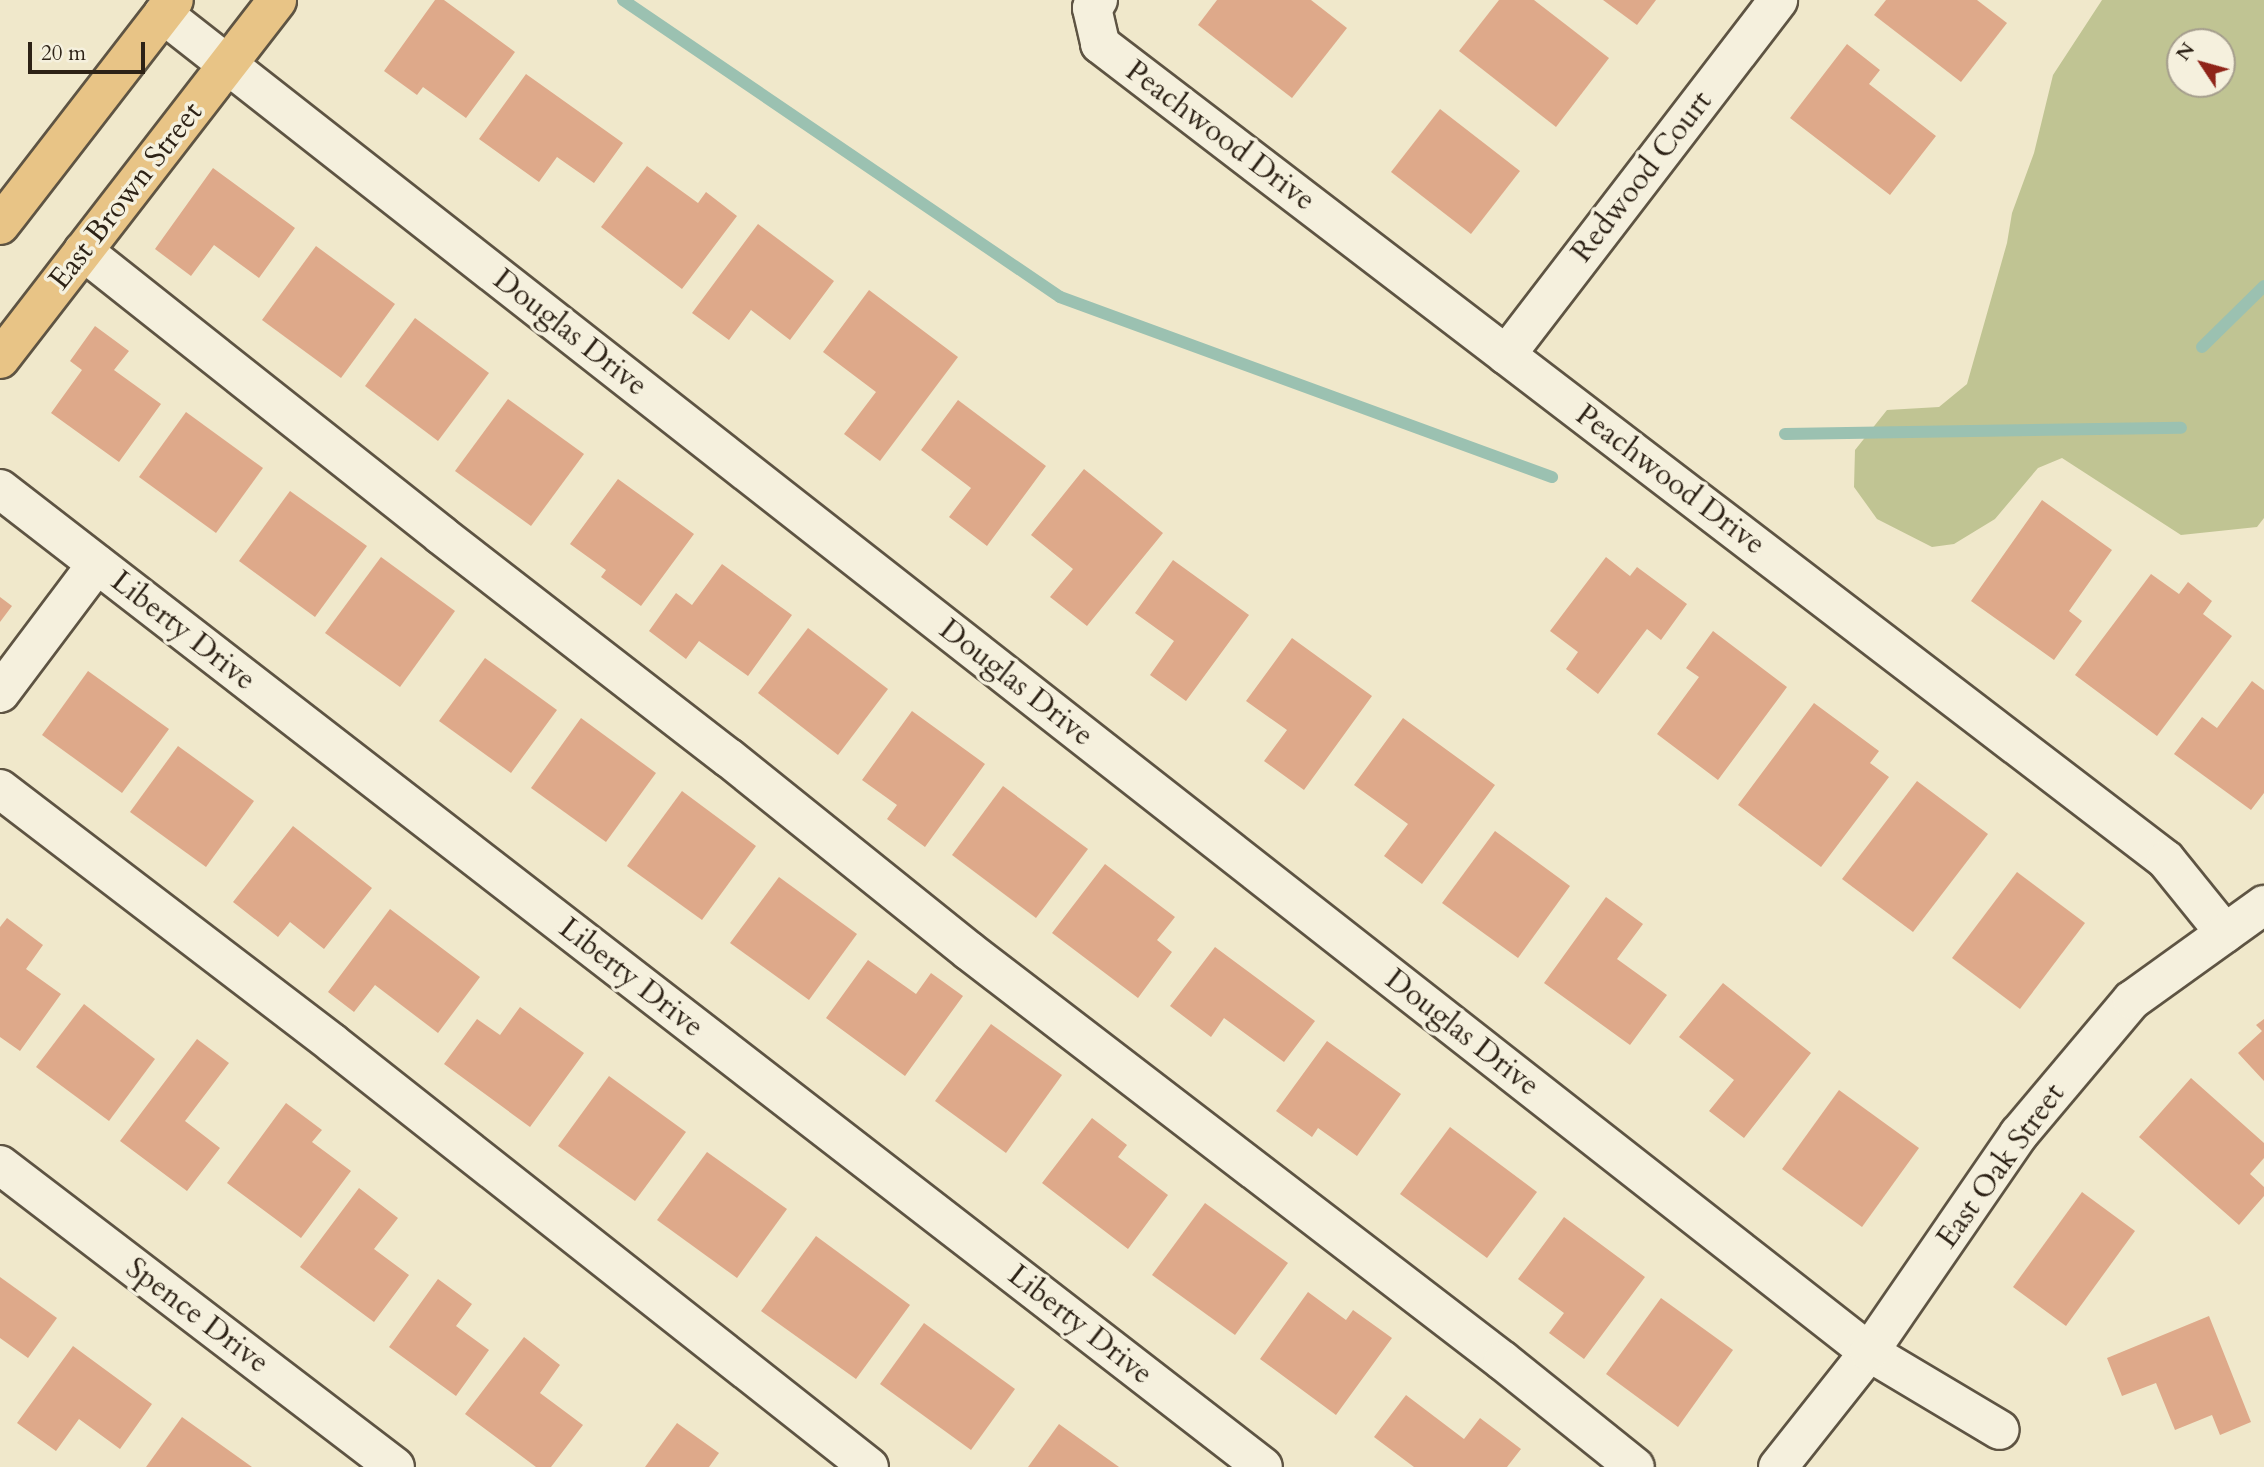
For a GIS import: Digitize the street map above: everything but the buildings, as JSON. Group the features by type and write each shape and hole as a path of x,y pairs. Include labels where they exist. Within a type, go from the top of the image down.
{"main road":[{"name":"East Brown Street","path":"0,359 277,0"},
{"path":"0,225 168,7"}],"street":[{"name":"Peachwood Drive","path":"1098,0 1092,8 1100,44 2166,860 2225,933"},
{"name":"Redwood Court","path":"1506,355 1778,0"},
{"name":"Douglas Drive","path":"168,7 227,65 1869,1352 2000,1430"},
{"path":"83,251 441,536 729,758 969,951 1492,1352 1635,1467"},
{"name":"Liberty Drive","path":"0,489 1263,1467"},
{"path":"0,693 97,564"},
{"path":"0,789 332,1043 869,1467"},
{"name":"East Oak Street","path":"1778,1467 1869,1352 2019,1134 2132,1000 2264,905"},
{"name":"Spence Drive","path":"0,1165 395,1467"}],"green space":[{"path":"2102,0 2264,0 2264,518 2257,527 2181,535 2062,458 2038,468 1995,519 1954,544 1932,547 1877,519 1854,487 1855,450 1887,410 1939,407 1967,384 2007,243 2012,213 2034,153 2053,75"}],"waterway":[{"path":"623,0 1060,297 1552,477"},
{"path":"2202,347 2264,286"},
{"path":"1785,434 2181,428"}]}
